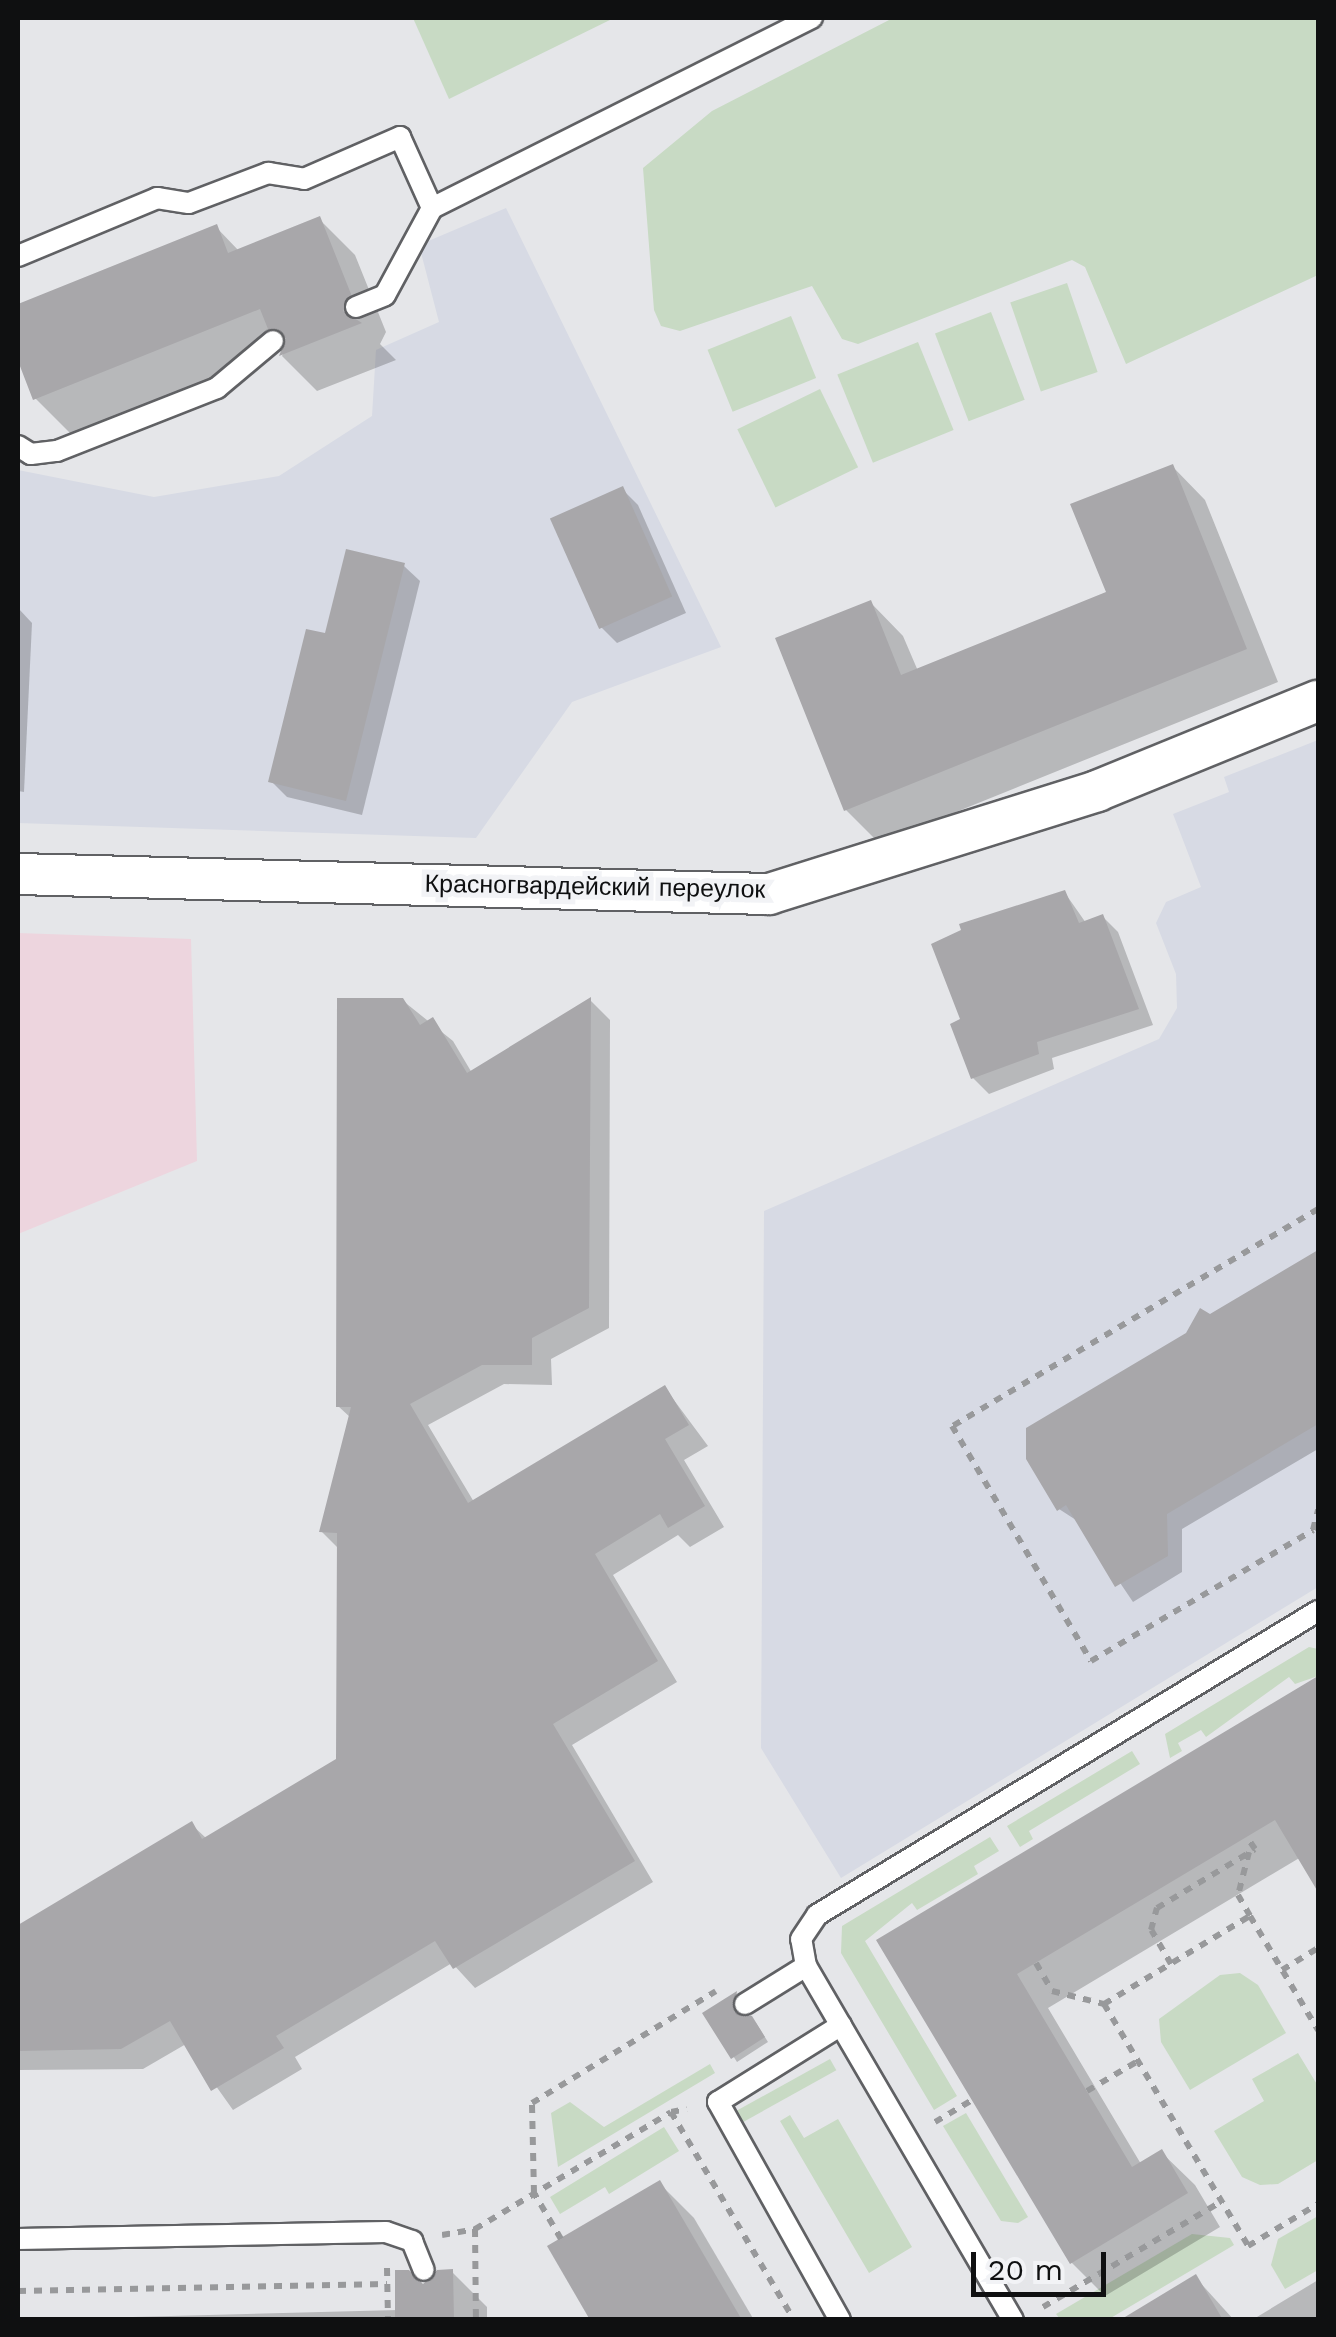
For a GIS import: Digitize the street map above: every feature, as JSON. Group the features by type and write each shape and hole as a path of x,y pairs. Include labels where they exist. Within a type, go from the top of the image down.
{"street":[{"name":"Красногвардейский переулок","path":"18,874 769,894 1096,791 1318,701"}],"lane":[{"path":"356,307 386,295 432,208 812,18"},
{"path":"18,256 157,198 189,202 268,173 304,179 400,136 432,208"},
{"path":"18,446 31,454 57,451 217,388 273,341"},
{"path":"1013,2320 806,1966 802,1939 817,1915 1318,1611"},
{"path":"745,2004 806,1966"},
{"path":"840,2320 718,2102 841,2025"},
{"path":"18,2239 386,2232 412,2241 424,2270"}],"path":[{"path":"1318,1210 952,1426 1090,1661 1313,1530 1318,1510"},
{"path":"1171,1964 1151,1930 1157,1908 1255,1849 1247,1836"},
{"path":"1249,1852 1238,1896 1318,2030"},
{"path":"1036,1963 1052,1991 1104,2004 1250,1916"},
{"path":"1282,1970 1318,1948"},
{"path":"561,2238 534,2194 532,2103 734,1980"},
{"path":"1104,2004 1248,2246 1318,2204"},
{"path":"1087,2092 1138,2061"},
{"path":"935,2122 972,2100"},
{"path":"412,2241 474,2228 671,2112 718,2102"},
{"path":"671,2112 794,2320"},
{"path":"1043,2308 1222,2201"},
{"path":"474,2228 476,2320"},
{"path":"18,2291 387,2284"}],"shaded area":[{"path":"506,208 721,647 572,702 476,838 18,823 18,470 154,497 279,476 372,416 376,350 439,322 419,245"},
{"path":"1318,740 1318,1587 841,1878 761,1748 764,1211 1159,1039 1177,1008 1176,974 1156,923 1166,902 1201,887 1173,814 1229,792 1224,777"},
{"path":"18,933 191,939 197,1161 18,1234"}],"green space":[{"path":"413,18 614,18 449,99"},
{"path":"893,18 1318,18 1318,275 1126,364 1085,267 1072,260 858,344 842,339 812,286 680,331 661,326 654,310 643,168 712,111"},
{"path":"1067,283 1098,372 1041,391 1010,303"},
{"path":"991,312 1025,400 969,421 935,334"},
{"path":"791,316 816,378 733,412 708,350"},
{"path":"918,342 954,430 873,463 837,375"},
{"path":"820,389 858,467 775,508 737,429"},
{"path":"1309,1647 1318,1649 1318,1676 1295,1684 1289,1677 1206,1737 1201,1730 1178,1743 1182,1751 1170,1758 1165,1734"},
{"path":"1132,1751 1140,1764 1029,1831 1033,1839 1020,1847 1007,1826"},
{"path":"990,1837 999,1851 974,1866 978,1874 917,1910 912,1903 865,1941 957,2096 934,2110 841,1953 842,1926"},
{"path":"1240,1973 1258,1985 1286,2033 1190,2090 1161,2042 1159,2019 1220,1975"},
{"path":"1298,2053 1318,2086 1318,2160 1278,2184 1260,2185 1242,2177 1214,2131 1264,2101 1252,2079"},
{"path":"830,2059 836,2070 738,2125 732,2113"},
{"path":"710,2064 715,2073 558,2167 551,2113 570,2102 604,2127"},
{"path":"966,2113 1028,2217 1018,2223 1001,2221 943,2126"},
{"path":"790,2115 804,2138 838,2119 912,2247 869,2273 780,2121"},
{"path":"664,2127 679,2151 609,2194 605,2187 560,2214 550,2197"},
{"path":"1318,2216 1318,2270 1285,2289 1271,2265 1278,2239"},
{"path":"1192,2234 1230,2238 1234,2245 1109,2319 1060,2319 1056,2314"}],"building":[{"path":"320,216 351,294 343,311 362,323 279,356 286,338 268,329 260,309 33,400 18,361 18,304 217,224 228,253"},
{"path":"1173,464 1247,649 844,811 775,638 871,600 901,675 1106,592 1070,504"},
{"path":"623,486 672,597 599,629 550,519"},
{"path":"346,549 405,563 346,801 268,782 306,629 325,633"},
{"path":"1065,890 1079,923 1103,914 1139,1009 1037,1042 1039,1054 971,1079 950,1024 960,1019 931,944 961,930 959,924"},
{"path":"591,997 589,1308 532,1338 532,1365 482,1365 410,1404 468,1503 665,1385 689,1425 665,1439 705,1506 668,1528 660,1514 595,1554 658,1661 553,1724 635,1861 453,1969 435,1941 276,2036 284,2048 211,2091 170,2021 121,2049 18,2051 18,1925 192,1821 202,1839 336,1759 337,1533 319,1532 351,1407 336,1407 337,998 403,998 420,1025 433,1017 467,1073"},
{"path":"1318,1250 1318,1424 1167,1514 1168,1556 1115,1587 1066,1505 1057,1511 1026,1459 1026,1428 1186,1333 1200,1308 1210,1314"},
{"path":"1318,1676 1318,1892 1275,1820 1017,1974 1132,2167 1162,2149 1188,2193 1070,2264 876,1940"},
{"path":"737,1991 734,2012 752,2016 765,2037 731,2059 702,2013"},
{"path":"660,2180 742,2320 590,2320 547,2246"},
{"path":"453,2269 454,2320 395,2320 395,2270 409,2270 423,2284 437,2270"},
{"path":"1196,2274 1223,2320 1120,2320"}]}
